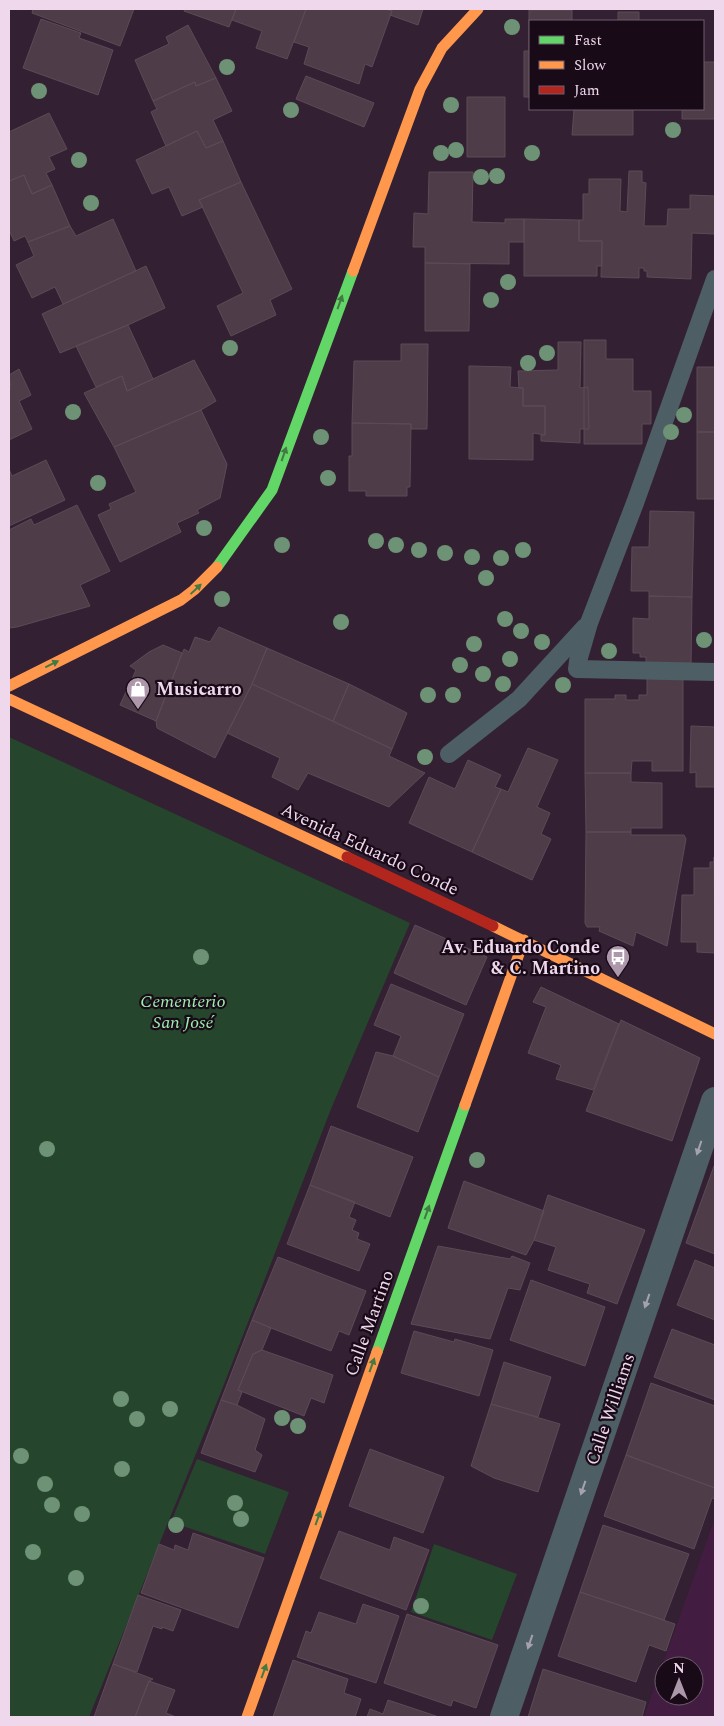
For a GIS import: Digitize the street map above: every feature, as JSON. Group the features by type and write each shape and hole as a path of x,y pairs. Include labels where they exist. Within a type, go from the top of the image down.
{"street":[{"path":"9,686 150,616 195,591 232,546 272,490 420,89 442,48 474,10"},
{"name":"Avenida Eduardo Conde","path":"9,699 524,940 715,1034"},
{"name":"Calle Martino","path":"247,1717 524,940"},
{"name":"Calle Williams","path":"504,1717 715,1102"}],"lane":[{"path":"715,279 635,503 589,623 577,670 715,672"},
{"path":"449,754 519,699 589,623"}],"shaded area":[{"path":"715,1518 715,1717 644,1717 654,1689 654,1706 704,1706 704,1656 666,1656"}],"green space":[{"name":"Cementerio San José","path":"9,737 410,923 331,1109 219,1397 89,1717 9,1717"},
{"path":"197,1459 289,1492 265,1554 171,1522"},
{"path":"434,1544 517,1574 492,1640 411,1612"}],"building":[{"path":"33,9 134,9 120,46 32,13"},
{"path":"185,9 236,9 229,27 184,11"},
{"path":"236,9 306,9 287,59 256,48 262,31 232,20"},
{"path":"306,9 385,9 392,11 372,67 365,64 359,84 304,64 309,47 294,42"},
{"path":"385,9 423,9 418,25 390,15 392,11"},
{"path":"529,10 572,10 572,20 529,20"},
{"path":"618,12 639,12 639,20 618,20"},
{"path":"41,19 81,33 79,38 113,50 98,95 23,68"},
{"path":"188,25 216,78 196,86 195,82 153,101 135,60 169,44 166,37"},
{"path":"524,51 529,51 529,97 524,97"},
{"path":"704,62 715,62 715,119 682,119 682,110 704,110"},
{"path":"306,76 374,103 364,127 296,99"},
{"path":"216,78 232,111 213,120 223,141 206,148 197,131 166,146 151,112 157,109 153,101 195,82 196,86"},
{"path":"467,97 505,97 505,157 467,157"},
{"path":"574,110 633,110 633,135 572,135"},
{"path":"49,113 67,149 49,157 55,169 46,173 52,185 32,194 24,175 9,181 9,132"},
{"path":"197,131 206,148 223,141 241,182 199,200 203,207 182,216 169,187 152,194 136,160"},
{"path":"629,171 642,171 642,182 646,183 644,226 667,226 668,209 690,209 690,195 715,196 715,234 692,233 691,279 647,277 647,271 644,271 644,268 639,268 639,278 601,277 602,241 579,241 579,220 583,220 583,194 589,194 589,179 621,179 620,211 627,212"},
{"path":"429,172 473,172 472,222 505,223 505,219 524,219 524,242 509,242 509,264 425,263 425,247 413,247 414,213 428,214"},
{"path":"24,175 32,194 52,185 70,226 28,242 25,236 14,241 9,230 9,181"},
{"path":"241,182 292,289 270,300 276,315 231,336 217,306 243,293 199,200"},
{"path":"113,219 136,271 63,304 55,287 32,298 16,265 34,256 28,242 70,226 76,236"},
{"path":"524,219 579,220 579,241 602,241 602,266 597,266 597,276 524,276"},
{"path":"425,263 470,264 469,331 425,331"},
{"path":"146,266 165,308 60,353 42,314"},
{"path":"128,325 153,379 127,391 122,376 96,387 76,346"},
{"path":"584,340 606,340 606,359 633,359 633,391 651,391 651,424 642,424 642,444 584,444"},
{"path":"558,342 581,342 580,388 588,387 589,429 580,429 580,443 541,441 541,435 545,435 545,406 523,406 523,388 519,388 518,371 558,370"},
{"path":"401,344 428,344 427,429 411,429 411,424 352,423 354,361 401,361"},
{"path":"194,360 216,401 201,410 114,447 84,393 122,376 127,391"},
{"path":"469,366 511,367 510,387 523,388 523,406 545,406 545,435 533,433 533,460 469,459"},
{"path":"697,367 715,367 715,432 697,432"},
{"path":"19,369 31,395 19,401 32,429 9,440 9,390 11,388 9,375"},
{"path":"201,410 227,464 220,498 197,510 199,513 177,523 181,532 120,562 98,515 111,509 109,504 136,492 114,447"},
{"path":"352,423 411,424 410,487 407,487 407,496 366,496 366,491 349,491 349,456 352,456"},
{"path":"697,432 715,432 715,499 697,499"},
{"path":"46,460 65,500 9,526 9,469 12,476"},
{"path":"77,505 110,571 80,585 90,606 9,628 9,530 31,519 34,525"},
{"path":"650,511 694,512 692,597 649,596 649,591 631,591 632,547 649,547"},
{"path":"649,596 692,597 691,666 646,665 646,657 640,657 640,653 633,653 633,618 649,619"},
{"path":"219,627 267,648 252,684 215,758 157,728 156,721 184,649 189,652 195,637 210,642"},
{"path":"163,645 182,653 156,721 120,705 136,670 130,666 149,652"},
{"path":"267,648 349,684 333,721 252,684"},
{"path":"647,676 683,676 683,771 652,771 652,761 632,761 631,773 585,773 585,699 615,699 615,695 626,695 626,700 639,700 639,695 647,695"},
{"path":"252,684 392,749 389,756 425,773 389,807 308,773 298,790 272,777 280,758 227,733"},
{"path":"349,684 407,713 392,749 333,721"},
{"path":"691,726 715,727 715,787 696,787 696,772 690,773"},
{"path":"528,748 558,760 537,807 550,813 541,834 551,839 532,880 472,852 501,789 508,792"},
{"path":"468,760 501,775 495,787 501,789 472,852 409,823 429,777 455,789"},
{"path":"585,773 631,773 631,782 662,783 662,828 631,828 631,832 586,832"},
{"path":"586,832 631,832 631,835 684,835 686,839 667,946 636,932 633,946 599,931 600,927 587,927 585,923"},
{"path":"714,857 715,953 697,952 697,942 681,942 682,895 694,895 694,868 710,868 710,862 714,862"},
{"path":"415,925 487,957 466,1005 394,973"},
{"path":"391,984 464,1014 439,1077 393,1056 401,1036 374,1025"},
{"path":"541,987 619,1024 593,1090 556,1079 561,1065 528,1053 546,1007 533,1002"},
{"path":"621,1020 700,1058 672,1141 586,1111"},
{"path":"376,1052 393,1056 439,1077 418,1132 357,1107"},
{"path":"331,1126 413,1157 390,1217 310,1185"},
{"path":"715,1167 715,1254 686,1243"},
{"path":"464,1181 544,1211 534,1240 526,1255 448,1228"},
{"path":"310,1185 355,1202 349,1217 356,1220 352,1230 359,1233 357,1239 370,1244 359,1271 287,1244"},
{"path":"548,1195 645,1230 617,1304 587,1293 590,1284 548,1270 556,1247 534,1240"},
{"path":"438,1246 510,1259 512,1256 530,1263 520,1290 508,1288 490,1339 411,1324"},
{"path":"278,1257 366,1291 349,1335 339,1331 331,1351 252,1320"},
{"path":"695,1260 715,1268 715,1320 677,1305"},
{"path":"531,1280 605,1307 585,1366 510,1340"},
{"path":"252,1320 271,1328 262,1350 253,1354 238,1390 242,1392 237,1405 221,1400"},
{"path":"672,1329 715,1345 715,1400 654,1377"},
{"path":"414,1331 454,1342 455,1339 493,1350 479,1396 401,1373"},
{"path":"262,1350 333,1375 324,1403 311,1398 304,1416 238,1390 253,1354"},
{"path":"504,1362 551,1377 538,1417 491,1404"},
{"path":"651,1383 715,1406 715,1488 626,1455"},
{"path":"221,1400 237,1405 265,1419 255,1450 262,1455 255,1472 201,1453"},
{"path":"491,1404 560,1424 538,1492 494,1478 471,1466"},
{"path":"370,1449 444,1477 423,1533 349,1506"},
{"path":"626,1455 715,1488 715,1499 712,1498 694,1549 604,1516"},
{"path":"603,1525 689,1554 664,1620 580,1592"},
{"path":"339,1531 390,1550 394,1537 429,1550 406,1610 320,1578"},
{"path":"193,1533 264,1558 238,1628 141,1593 159,1544 174,1550 175,1545 188,1550"},
{"path":"580,1592 675,1624 666,1651 649,1645 636,1682 558,1656"},
{"path":"138,1595 181,1610 173,1631 153,1626 137,1672 113,1664"},
{"path":"363,1604 399,1616 376,1683 297,1657 306,1631 311,1633 319,1612 356,1624"},
{"path":"407,1614 498,1645 476,1708 453,1700 451,1706 384,1683"},
{"path":"293,1660 348,1679 344,1693 361,1699 355,1717 273,1717"},
{"path":"113,1664 153,1679 149,1681 135,1717 94,1717"},
{"path":"543,1669 646,1702 642,1717 528,1717"},
{"path":"149,1681 175,1690 166,1713 176,1717 135,1717"},
{"path":"388,1700 439,1717 367,1717 370,1709 383,1714"}],"traffic: fast":[{"path":"217,567 272,490 353,271"},
{"path":"377,1352 465,1105"}],"traffic: slow":[{"path":"353,271 420,89 442,48 478,9"},
{"path":"9,686 181,600 217,567"},
{"path":"9,699 347,857"},
{"path":"493,926 715,1034"},
{"path":"465,1105 524,940"},
{"path":"247,1717 377,1352"}],"traffic: jam":[{"path":"347,857 493,926"}],"place":[{"name":"Musicarro","path":"138,710"},
{"name":"Av. Eduardo Conde & C. Martino","path":"618,978"}]}
